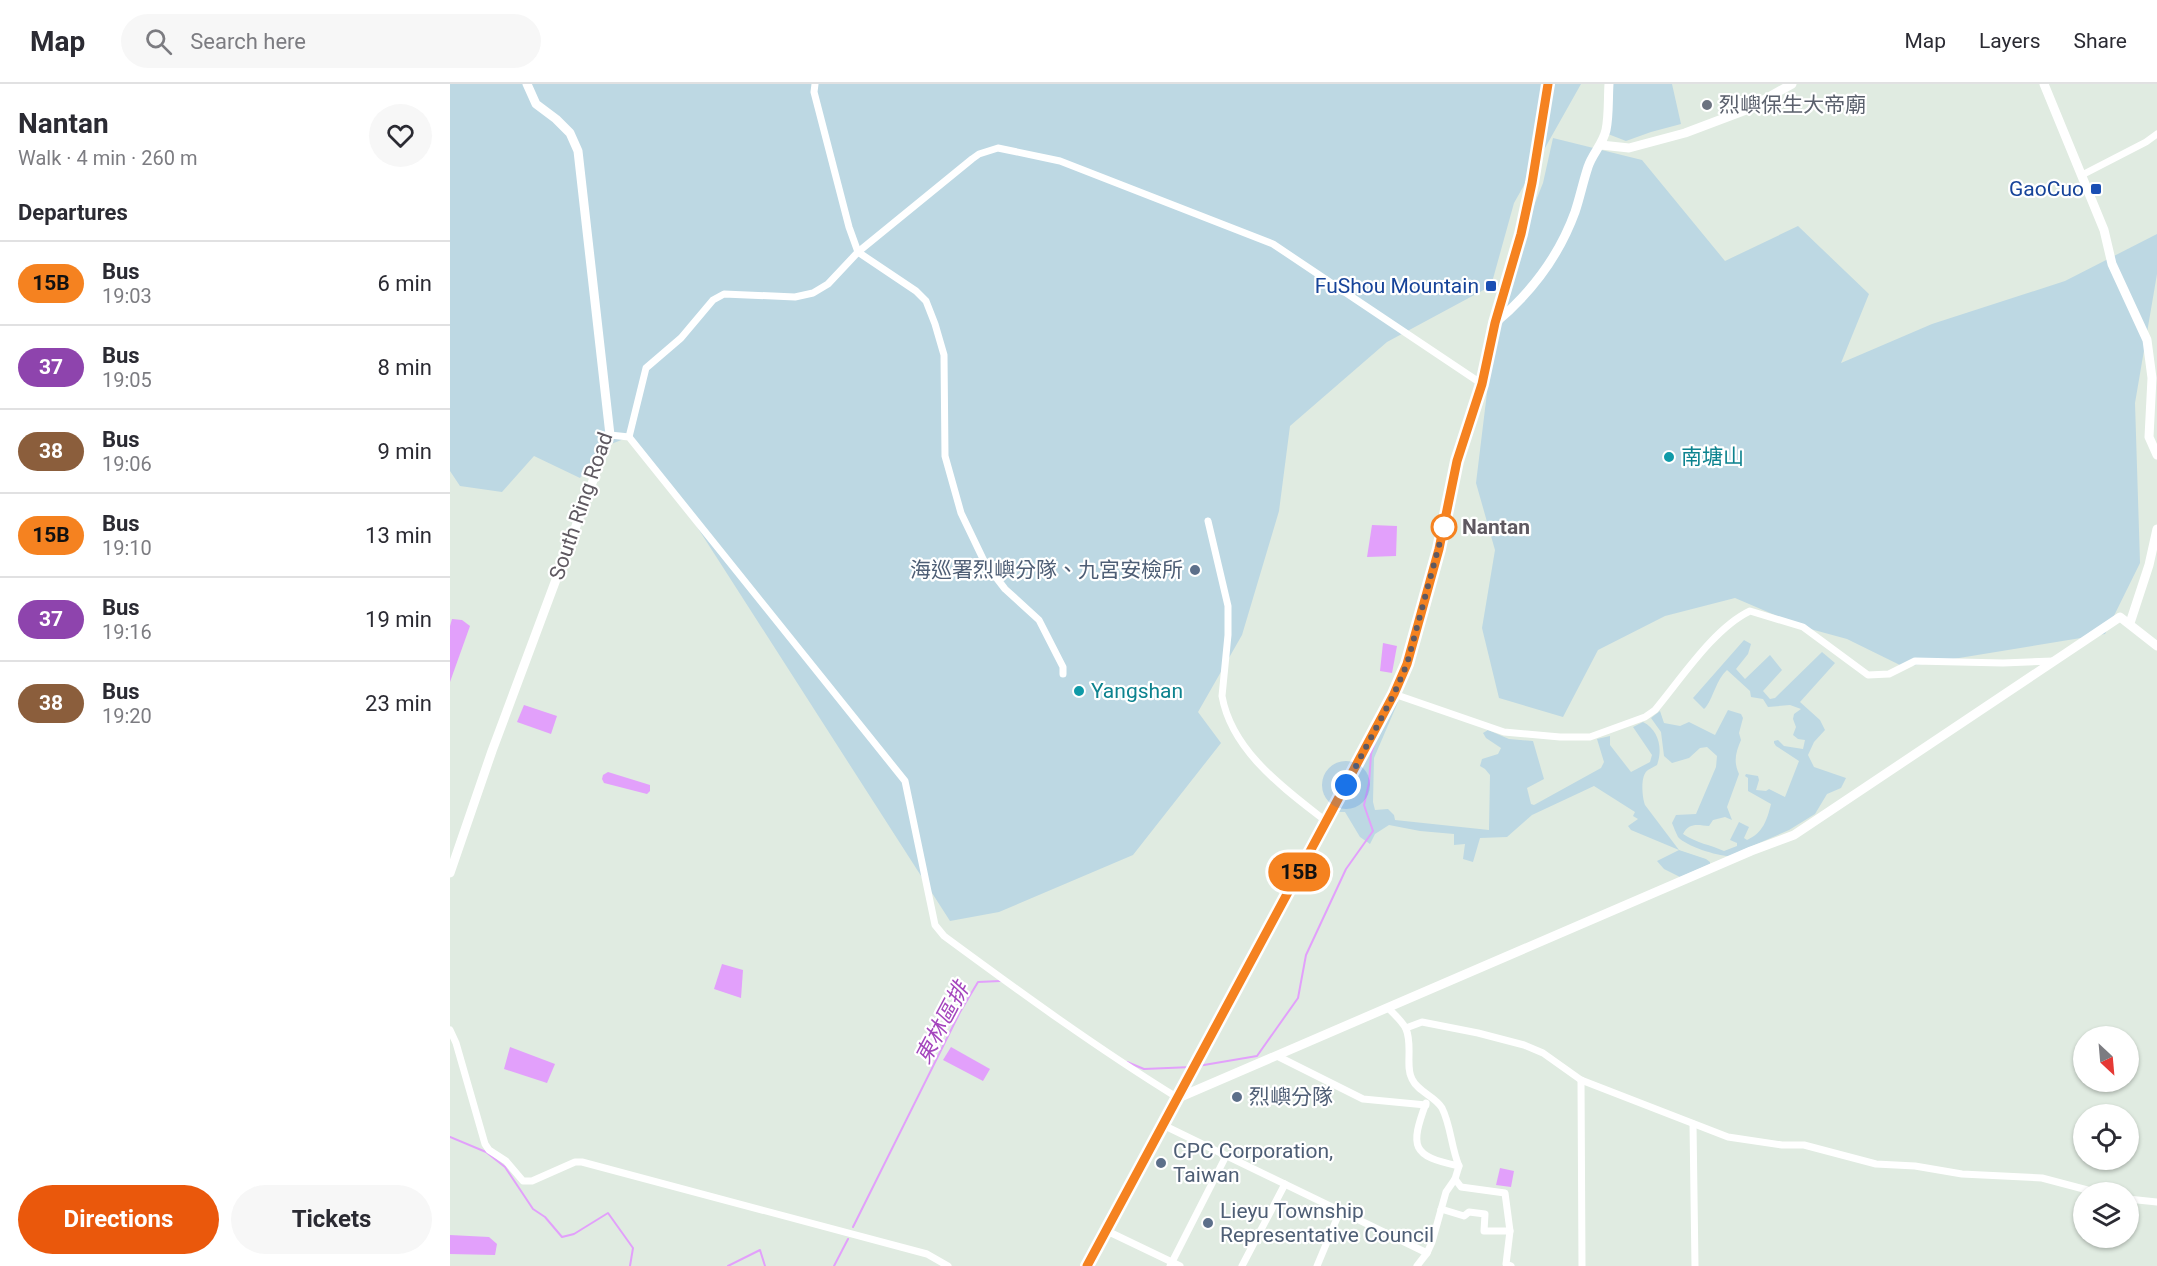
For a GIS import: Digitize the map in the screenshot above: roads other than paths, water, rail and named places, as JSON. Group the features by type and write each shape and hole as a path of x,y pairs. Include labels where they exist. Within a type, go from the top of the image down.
{"street":[{"name":"South Ring Road","path":"450,873 492,751 610,435 578,151 570,134 556,119 536,104 527,84"},
{"path":"814,84 814,92 849,227 858,252 904,282 926,301 944,355 945,456 961,513 985,563 1005,589 1039,620 1063,667 1063,674"},
{"path":"1087,1266 1327,822 1394,694 1407,664 1439,549 1457,461 1482,384 1495,323 1527,203 1548,84"},
{"path":"1495,323 1512,309 1542,275 1567,230 1575,212 1589,164 1601,145 1606,130 1609,84"},
{"path":"1601,145 1629,148 1684,133 1746,110 1792,84"},
{"path":"2044,84 2104,230 2112,264 2147,340 2152,378 2149,437 2157,455"},
{"path":"2082,175 2157,134"},
{"path":"629,437 646,368 681,338 713,300 724,294 795,297 813,293 828,284 858,252 979,153 998,148 1060,161 1273,244 1482,384"},
{"path":"610,435 629,437 905,781 935,925 944,936 1034,1002 1178,1098"},
{"path":"1208,521 1228,606 1223,705 1246,748 1269,776 1327,822"},
{"path":"2130,623 2153,566 2157,530"},
{"path":"1394,694 1504,732 1590,737 1645,717 1654,710 1721,631 1738,616 1750,610 1803,627 1868,675 1889,674 1915,661 2003,663 2054,661"},
{"path":"1178,1098 1751,851 1794,835 2120,617 2157,646"},
{"path":"1388,1008 1406,1028 1410,1048 1409,1070 1412,1079 1442,1107 1450,1131 1452,1150 1459,1166 1455,1179 1446,1192 1427,1253 1417,1266"},
{"path":"1406,1028 1422,1022 1524,1045 1543,1053 1581,1080 1728,1137 1804,1145 1876,1164 1915,1166 1962,1174 2042,1178 2073,1186"},
{"path":"450,1030 456,1043 485,1144 489,1150 506,1161 523,1181 532,1181 575,1162 582,1162 927,1254 948,1266"},
{"path":"1277,1056 1363,1099 1426,1105"},
{"path":"1581,1080 1582,1266"},
{"path":"1429,1096 1417,1135 1418,1149 1425,1156 1459,1166"},
{"path":"1693,1124 1695,1266"},
{"path":"1163,1125 1427,1253"},
{"path":"1171,1264 1226,1156"},
{"path":"1455,1179 1461,1187 1505,1193 1510,1231 1506,1264 1511,1266"},
{"path":"1242,1266 1285,1184"},
{"path":"2139,1200 2157,1202"},
{"path":"1441,1209 1464,1216 1469,1212 1485,1214 1484,1231 1510,1231"},
{"path":"1317,1266 1340,1211"},
{"path":"1105,1230 1171,1264 1180,1266"}],"waterway":[{"path":"1198,1066 1257,1056 1298,998 1306,955 1346,869 1373,831 1364,805 1369,783 1371,754 1377,736"},
{"name":"東林區排","path":"853,1227 960,1012 978,982 1000,981"},
{"name":"東林區排","path":"1127,1062 1144,1069 1192,1067"},
{"name":"東林區排","path":"450,1137 486,1152 505,1167 533,1209 545,1217 562,1237 574,1234 608,1213 633,1248 630,1266"},
{"name":"東林區排","path":"834,1266 848,1239"},
{"name":"東林區排","path":"728,1266 760,1250 765,1266"}],"place":[{"name":"烈嶼保生大帝廟","path":"1707,105"},
{"name":"GaoCuo","path":"2096,189"},
{"name":"FuShou Mountain","path":"1491,286"},
{"name":"南塘山","path":"1669,457"},
{"name":"Nantan","path":"1444,527"},
{"name":"海巡署烈嶼分隊、九宮安檢所","path":"1195,570"},
{"name":"Yangshan","path":"1079,691"},
{"name":"烈嶼分隊","path":"1237,1097"},
{"name":"CPC Corporation, Taiwan","path":"1161,1163"},
{"name":"Lieyu Township Representative Council","path":"1208,1223"}]}
